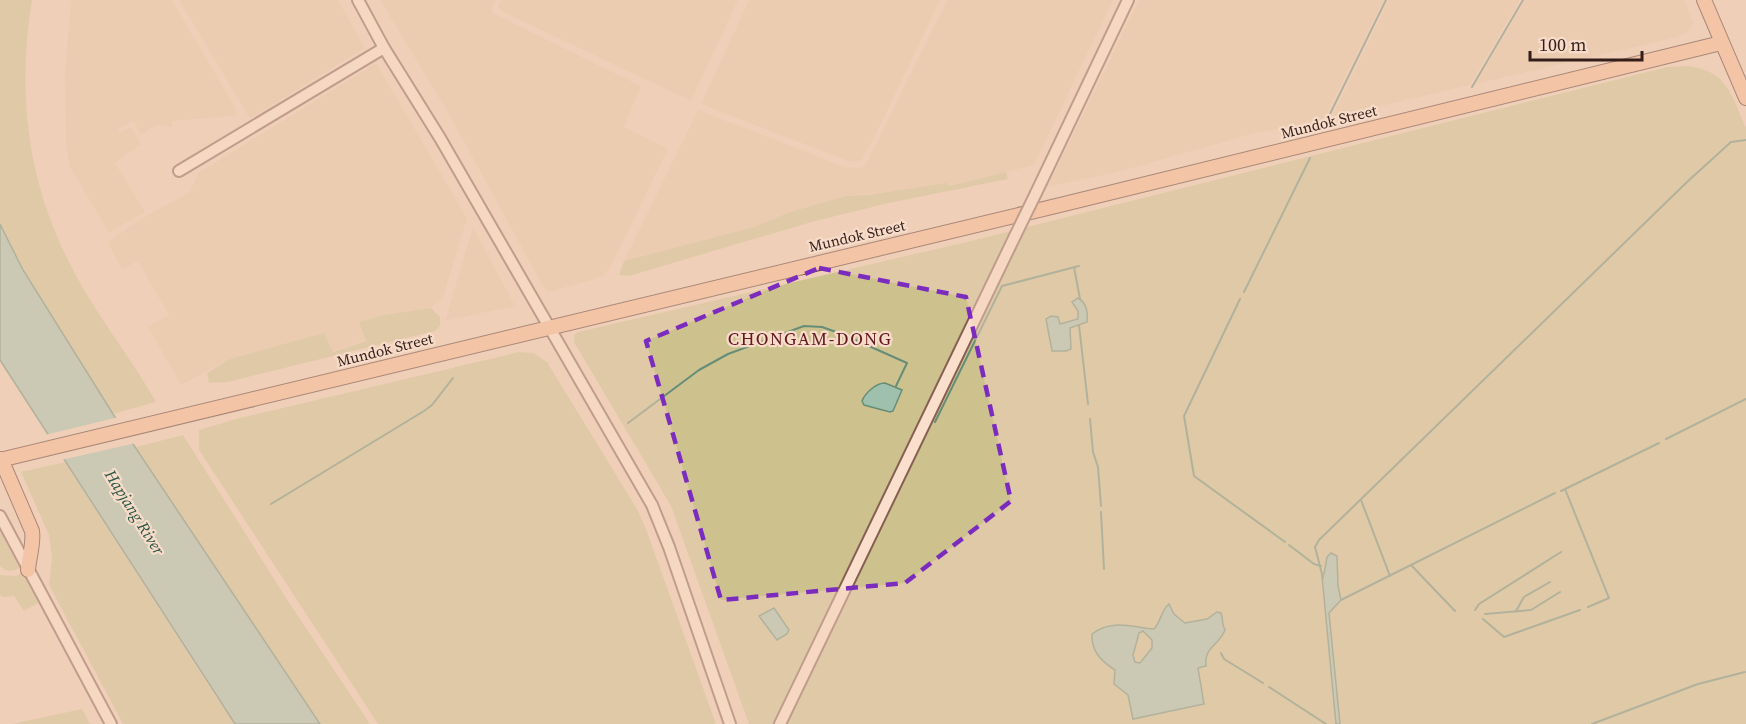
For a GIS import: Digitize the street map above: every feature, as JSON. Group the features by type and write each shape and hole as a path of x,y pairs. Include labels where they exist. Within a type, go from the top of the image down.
{"main road":[{"path":"1704,0 1746,98"},
{"name":"Mundok Street","path":"1,460 1721,43"},
{"path":"1,460 32,531 34,540 28,570"}],"street":[{"path":"358,0 652,505 669,547 730,724"},
{"path":"780,724 1128,0"},
{"path":"179,171 384,48"},
{"path":"0,516 111,724"}],"highlighted area":[{"path":"819,268 966,297 1011,501 905,583 721,600 646,341"}],"shaded area":[{"path":"0,0 32,0 26,68 29,134 43,199 55,231 89,298 156,402 113,414 23,270 0,224"},
{"path":"71,0 172,0 236,109 236,116 172,121 172,127 156,125 141,135 134,121 118,129 120,133 131,127 141,144 115,163 145,212 109,233 70,167 66,142 65,74"},
{"path":"179,0 338,0 365,48 250,119"},
{"path":"380,0 495,0 491,10 493,13 641,86 624,127 668,149 610,268 603,275 549,292 543,286 447,111"},
{"path":"501,0 738,0 691,101 503,12 498,7"},
{"path":"749,0 940,0 862,160 848,161 701,104"},
{"path":"947,0 1113,0 1034,165 950,186 846,196 791,212 754,227 624,261 698,110 845,167 862,168"},
{"path":"1139,0 1384,0 1323,121 1252,134 1118,172 1047,187"},
{"path":"1389,0 1520,0 1470,85 1331,118"},
{"path":"1525,0 1685,0 1693,23 1688,32 1674,38 1476,84"},
{"path":"376,63 467,218 443,298 431,308 359,322 366,340 332,352 324,334 230,359 181,385 148,327 169,315 138,261 122,269 107,242 146,216 190,192 198,173"},
{"path":"1688,66 1712,73 1720,79 1732,95 1746,128 1746,724 749,724 671,506 574,342 574,335 578,332 971,241 1667,67"},
{"path":"1006,172 1008,179 889,203 815,221 629,276 619,275 624,261 754,227 790,212 846,196 868,195 947,183 950,186"},
{"path":"473,227 515,306 445,321"},
{"path":"431,308 440,317 440,326 435,331 228,382 209,383 207,373 230,359 324,333 333,352 366,341 359,322 384,315"},
{"path":"519,352 533,353 547,362 637,509 716,724 378,724 199,450 199,430 236,419"},
{"path":"183,435 290,604 370,724 320,724 136,447"},
{"path":"65,462 235,724 123,724 49,585 52,558 49,535 21,472"},
{"path":"0,531 20,568 10,571 0,566"},
{"path":"23,572 38,603 24,611 14,596 0,595 0,575 16,576"},
{"path":"82,709 90,724 12,724"}],"water":[{"name":"Hapjang River","path":"0,224 23,270 113,414 320,724 235,724 0,360"},
{"path":"1078,298 1086,308 1087,322 1070,328 1071,349 1052,351 1046,319 1051,316 1058,317 1060,324 1078,319 1078,311 1072,302"},
{"path":"885,383 902,390 893,411 864,405 862,401 868,392"},
{"path":"1331,553 1337,556 1341,600 1329,613 1340,724 1336,724 1322,576 1327,557"},
{"path":"1169,604 1174,614 1185,623 1207,619 1217,612 1221,613 1225,630 1207,654 1206,666 1198,668 1204,704 1133,719 1128,695 1114,684 1115,670 1098,655 1093,646 1092,634 1099,629 1114,625 1154,629","holes":["1143,631 1152,640 1152,648 1140,663 1135,662 1133,655 1139,633"]},
{"path":"774,608 789,630 777,640 759,616"}],"pier":[{"path":"119,417 136,443 61,460 45,435"}],"waterway":[{"path":"1326,122 1386,0"},
{"path":"1472,87 1523,0"},
{"path":"1323,578 1315,547 1319,540 1687,182 1731,142 1746,140"},
{"path":"1244,292 1310,158"},
{"path":"935,422 1002,286 1079,266"},
{"path":"1074,267 1080,299"},
{"path":"1240,299 1184,416 1194,476 1285,542"},
{"path":"1079,325 1088,404"},
{"path":"628,423 699,370 728,354 804,326 822,327 842,334 907,363 896,386"},
{"path":"271,504 424,411 432,405 453,378"},
{"path":"1666,439 1746,399"},
{"path":"1090,419 1093,452 1098,467 1101,506"},
{"path":"1561,491 1659,443"},
{"path":"1565,489 1609,598 1588,607"},
{"path":"1341,600 1555,493"},
{"path":"1361,500 1390,576"},
{"path":"1101,512 1104,569"},
{"path":"1289,545 1314,564 1321,566"},
{"path":"1475,610 1479,604 1561,552"},
{"path":"1411,565 1455,611"},
{"path":"1516,611 1524,597 1550,582"},
{"path":"1485,614 1531,610 1560,592"},
{"path":"1483,619 1504,637 1580,610"},
{"path":"1221,653 1224,659 1263,683"},
{"path":"1592,724 1698,684 1745,672"},
{"path":"1269,687 1326,724"}],"district":[{"name":"CHONGAM-DONG","path":"810,339"}]}
